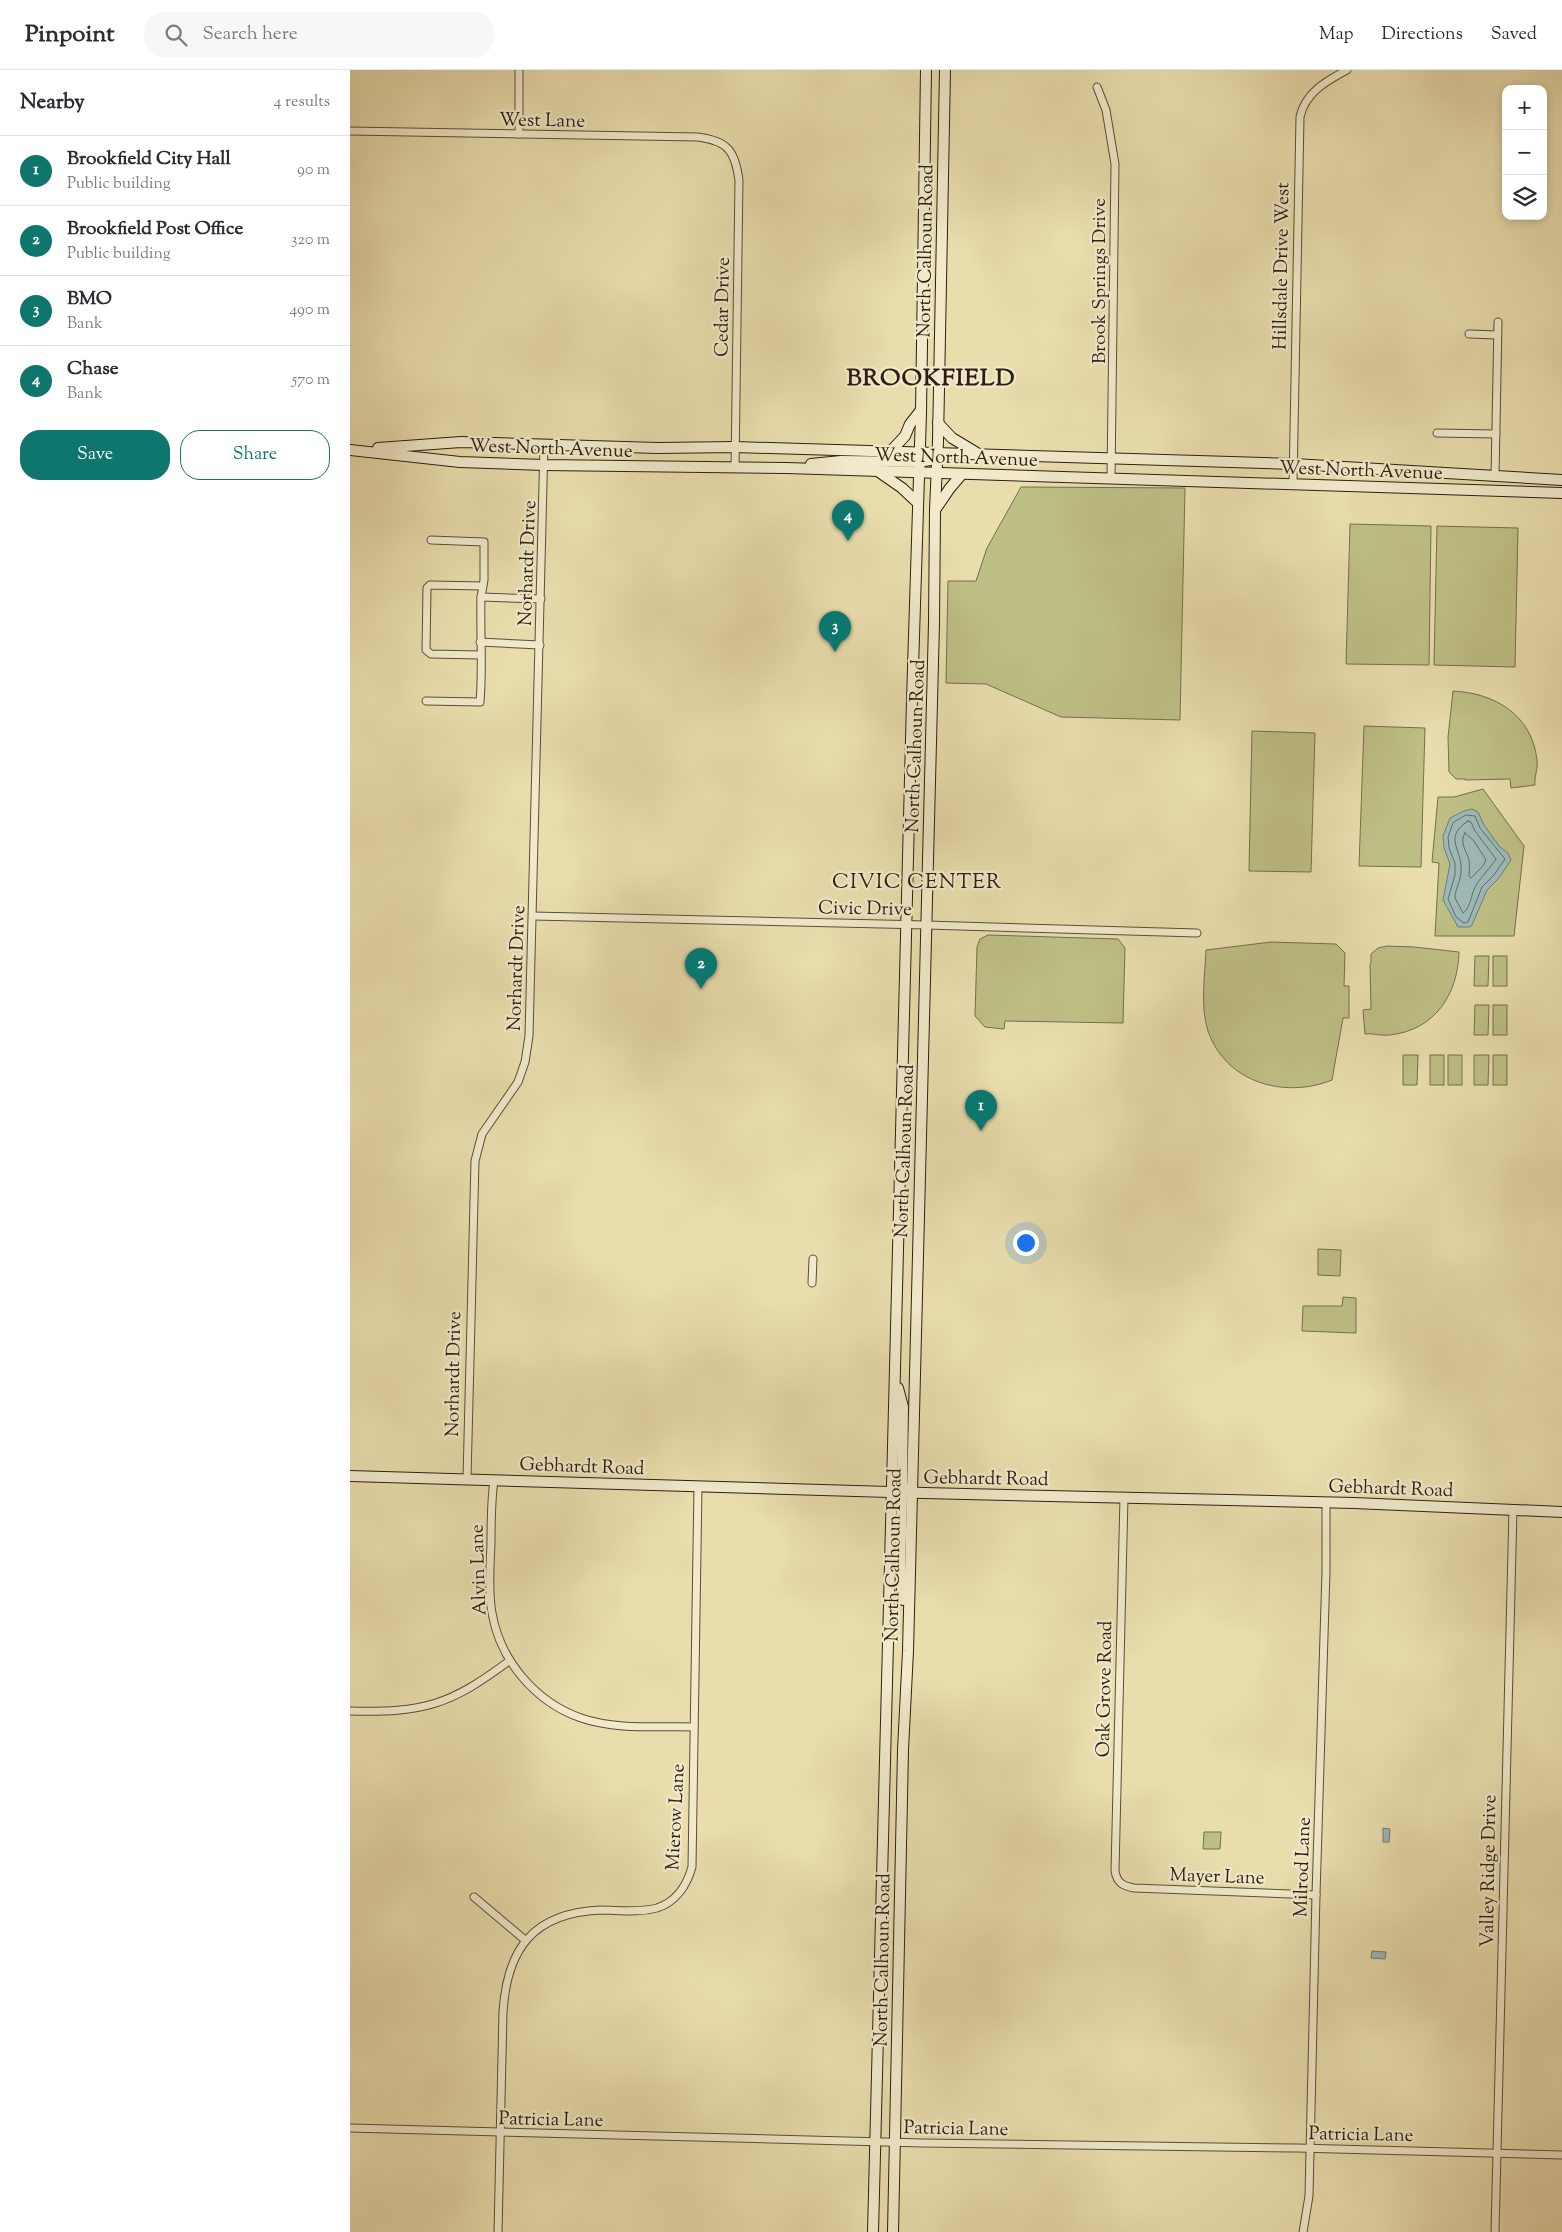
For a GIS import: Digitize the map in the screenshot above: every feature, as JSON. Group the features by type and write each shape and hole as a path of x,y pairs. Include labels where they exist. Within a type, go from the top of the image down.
{"main road":[{"name":"North Calhoun Road","path":"873,2232 921,410 926,70"},
{"name":"North Calhoun Road","path":"893,2232 903,1760 908,1635 934,622 945,70"},
{"path":"890,452 905,436 910,424 921,410"},
{"path":"938,424 952,438 978,454"},
{"name":"West North Avenue","path":"350,450 461,442 890,452 919,462 936,473 1562,493"},
{"name":"West North Avenue","path":"350,450 460,462 878,471 919,462 938,453 1294,464 1562,480"},
{"path":"787,468 841,461 919,462"},
{"path":"878,471 902,488 918,503"},
{"path":"935,510 962,474"},
{"path":"895,1377 903,1407 902,1483 904,1489 911,1493"},
{"name":"Gebhardt Road","path":"350,1476 911,1493 1326,1502 1562,1512"},
{"path":"892,1492 902,1498 900,1569 908,1635"}],"street":[{"path":"519,70 519,134"},
{"name":"Hillsdale Drive West","path":"1293,484 1300,118 1306,99 1324,84 1347,70"},
{"name":"Brook Springs Drive","path":"1096,87 1106,110 1115,164 1111,478"},
{"name":"West Lane","path":"350,131 698,137 717,141 730,150"},
{"name":"Cedar Drive","path":"730,150 737,164 739,180 735,468"},
{"path":"1495,477 1498,322"},
{"path":"1469,334 1497,335"},
{"path":"1437,433 1496,434"},
{"name":"Norhardt Drive","path":"467,1479 475,1161 482,1134 518,1082 525,1062 529,1036 544,444"},
{"path":"426,701 480,702 483,665 480,655 480,642 484,542 431,540"},
{"path":"480,655 430,654 426,650 427,588 430,585 483,586"},
{"path":"481,597 541,599"},
{"path":"480,642 540,645"},
{"name":"Civic Drive","path":"533,916 926,924 1197,933"},
{"path":"812,1283 813,1260"},
{"name":"Alvin Lane","path":"494,1480 490,1600 498,1637 509,1661 541,1695 553,1704 581,1718 613,1724 694,1726"},
{"name":"Mierow Lane","path":"498,2232 505,1992 514,1959 525,1940 544,1924 557,1917 583,1911 632,1910 658,1907 676,1897 684,1888 692,1867 698,1486"},
{"name":"Oak Grove Road","path":"1118,1882 1115,1871 1124,1497"},
{"name":"Milrod Lane","path":"1303,2232 1309,2196 1326,1572 1326,1502"},
{"name":"Valley Ridge Drive","path":"1495,2232 1513,1510"},
{"path":"350,1711 396,1712 433,1705 463,1692 509,1661"},
{"name":"Mayer Lane","path":"1118,1882 1128,1887 1144,1889 1316,1895"},
{"path":"474,1897 525,1940"},
{"name":"Patricia Lane","path":"350,2128 875,2142 1562,2155"}],"green space":[{"path":"1021,487 1185,488 1180,720 1061,717 986,684 946,683 948,581 976,581 987,548"},
{"path":"1350,524 1431,526 1429,665 1346,664"},
{"path":"1437,526 1518,528 1515,667 1434,665"},
{"path":"1453,691 1483,696 1509,709 1519,719 1528,731 1534,744 1537,760 1535,785 1511,788 1510,779 1456,779 1449,772 1448,737"},
{"path":"1364,726 1425,728 1421,867 1359,866"},
{"path":"1252,731 1315,733 1311,872 1249,871"},
{"path":"1483,789 1524,846 1514,936 1435,936 1439,863 1432,862 1438,797 1454,797"},
{"path":"988,935 1118,939 1125,948 1123,1023 1005,1021 1004,1029 985,1027 975,1016 977,947 980,939"},
{"path":"1271,942 1336,944 1345,953 1344,986 1349,986 1349,1018 1343,1018 1332,1080 1295,1088 1277,1087 1259,1082 1243,1074 1228,1063 1217,1049 1208,1031 1204,1011 1206,950"},
{"path":"1387,946 1459,952 1458,967 1449,995 1431,1018 1420,1026 1406,1032 1390,1035 1365,1034 1363,1010 1371,1009 1371,954 1378,948"},
{"path":"1475,956 1489,956 1488,986 1474,986"},
{"path":"1493,956 1507,956 1507,986 1493,986"},
{"path":"1475,1005 1489,1005 1488,1035 1474,1035"},
{"path":"1493,1005 1507,1005 1507,1035 1493,1035"},
{"path":"1403,1055 1418,1055 1417,1085 1403,1085"},
{"path":"1430,1055 1444,1055 1444,1085 1430,1085"},
{"path":"1448,1055 1462,1055 1462,1085 1448,1085"},
{"path":"1474,1055 1489,1055 1488,1085 1474,1085"},
{"path":"1493,1055 1507,1055 1507,1085 1493,1085"},
{"path":"1318,1249 1341,1250 1340,1276 1318,1275"},
{"path":"1343,1297 1356,1298 1356,1333 1302,1331 1303,1306 1342,1306"},
{"path":"1204,1832 1221,1832 1220,1849 1203,1849"}],"water":[{"path":"1472,809 1478,812 1484,825 1499,846 1508,853 1511,860 1499,878 1487,890 1472,925 1470,927 1458,927 1443,900 1450,864 1444,848 1443,836 1450,818"},
{"path":"1383,1828 1390,1829 1389,1842 1383,1842"},
{"path":"1372,1951 1386,1952 1385,1959 1371,1958"}],"place":[{"name":"Chase","path":"848,541"},
{"name":"BMO","path":"835,652"},
{"name":"Brookfield Post Office","path":"701,989"},
{"name":"Brookfield City Hall","path":"981,1131"}],"district":[{"name":"BROOKFIELD","path":"931,377"},
{"name":"CIVIC CENTER","path":"917,881"}]}
